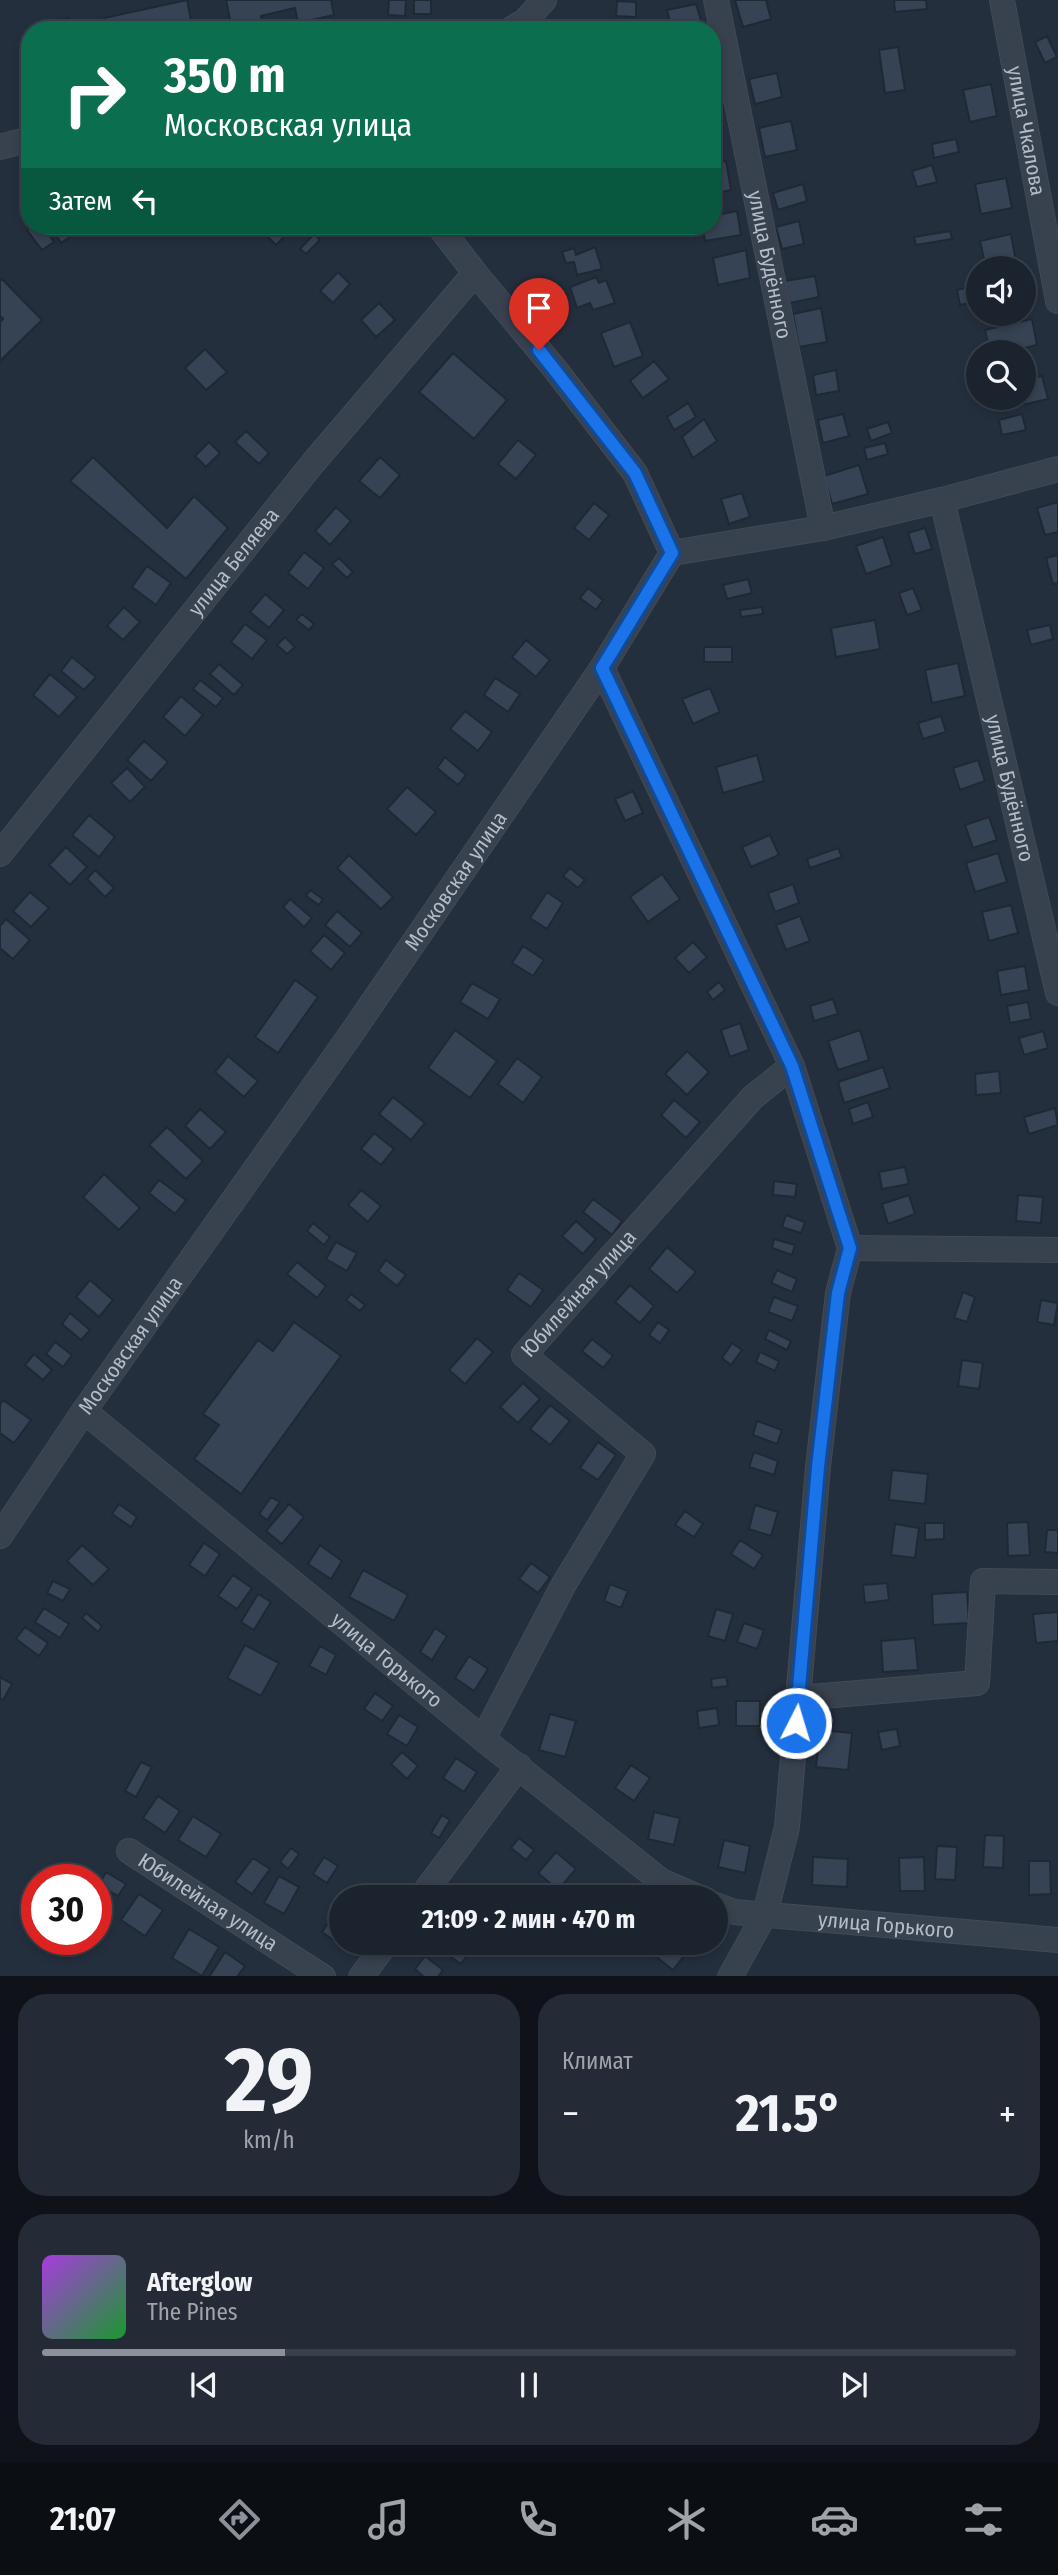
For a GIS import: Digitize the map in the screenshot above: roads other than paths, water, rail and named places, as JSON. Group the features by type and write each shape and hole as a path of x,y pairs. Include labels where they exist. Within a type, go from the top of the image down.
{"street":[{"path":"526,21 544,0"},
{"name":"улица Будённого","path":"716,0 720,21"},
{"name":"улица Чкалова","path":"1002,0 1058,301"},
{"name":"улица Будённого","path":"721,25 823,528"},
{"path":"0,147 21,141"},
{"path":"446,235 635,473 672,553 823,528 942,500 1058,468"},
{"name":"улица Беляева","path":"0,854 313,463 475,273"},
{"name":"улица Будённого","path":"942,500 1058,993"},
{"name":"Московская улица","path":"0,1535 84,1411 351,1034 602,668 672,553"},
{"path":"602,668 792,1066 850,1248 838,1293 818,1467 787,1827 765,1914 730,1976"},
{"name":"Юбилейная улица","path":"483,1739 564,1584 643,1454 524,1355 753,1097 792,1066"},
{"path":"850,1248 1058,1250"},
{"name":"улица Горького","path":"84,1411 483,1739 662,1881 671,1885"},
{"path":"799,1698 977,1683 983,1581 1058,1582"},
{"path":"430,1885 519,1766"},
{"name":"Юбилейная улица","path":"129,1851 323,1976"},
{"name":"улица Горького","path":"728,1910 1058,1940"},
{"path":"361,1976 377,1955"}]}
